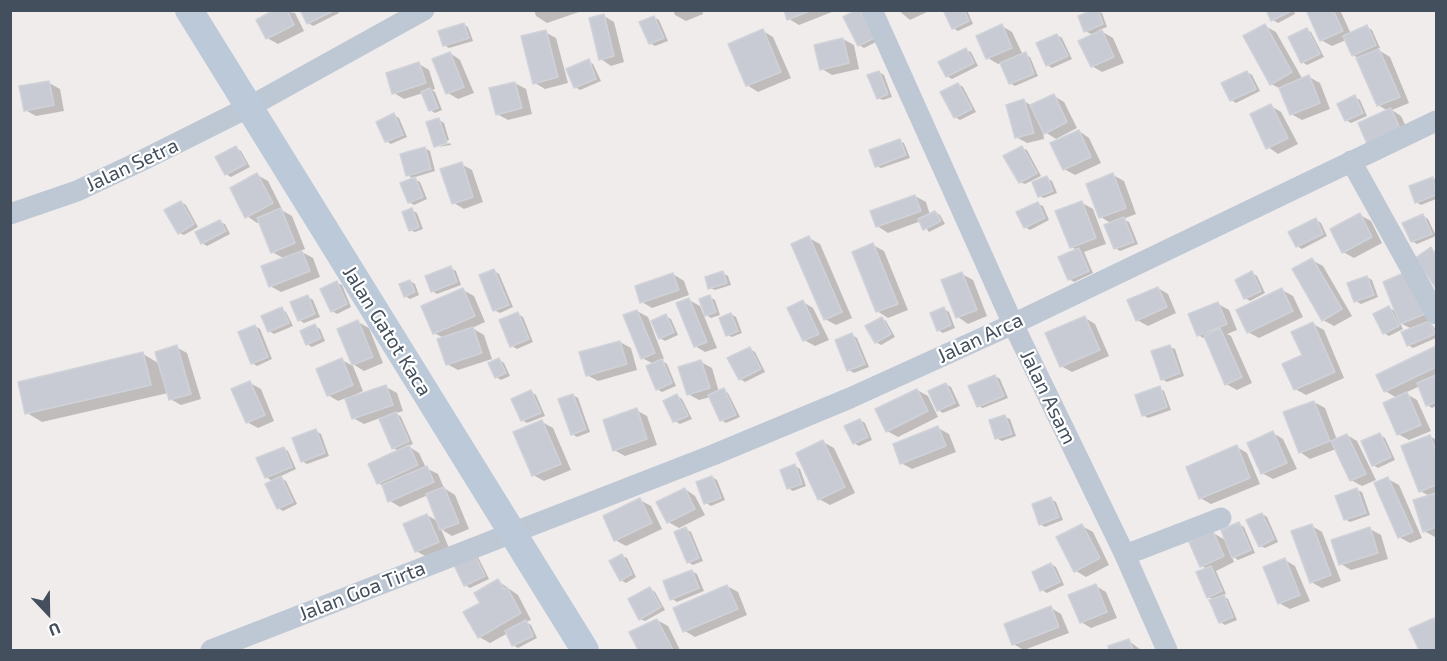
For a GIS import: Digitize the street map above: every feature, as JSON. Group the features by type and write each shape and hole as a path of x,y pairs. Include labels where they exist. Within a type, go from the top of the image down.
{"main road":[{"name":"Jalan Gatot Kaca","path":"189,10 416,379 514,531 585,651"}],"street":[{"name":"Jalan Setra","path":"10,214 77,191 249,107 424,10"},
{"name":"Jalan Asam","path":"872,10 1013,324 1125,555 1167,651"},
{"name":"Jalan Arca","path":"514,531 713,455 850,398 1013,324 1437,121"},
{"path":"1351,161 1437,314"},
{"path":"1125,555 1221,518"},
{"name":"Jalan Goa Tirta","path":"211,651 514,531"}],"building":[{"path":"274,10 287,10 294,25 266,39 256,20"},
{"path":"300,10 335,10 307,24"},
{"path":"784,10 812,10 787,20"},
{"path":"860,10 874,38 858,46 843,17"},
{"path":"943,10 964,10 969,21 952,29"},
{"path":"1098,10 1103,24 1084,32 1078,16"},
{"path":"1266,10 1291,10 1291,11 1271,21"},
{"path":"1306,10 1333,10 1343,31 1320,41"},
{"path":"604,14 614,56 599,60 589,18"},
{"path":"654,16 664,38 649,44 639,22"},
{"path":"464,23 469,38 443,46 438,31"},
{"path":"1002,24 1012,48 986,59 976,36"},
{"path":"1265,24 1292,72 1270,85 1243,36"},
{"path":"1367,25 1376,45 1352,56 1343,36"},
{"path":"1307,28 1320,54 1301,63 1288,37"},
{"path":"763,29 781,72 746,86 728,44"},
{"path":"546,30 558,77 533,84 521,36"},
{"path":"1102,30 1114,57 1091,67 1078,41"},
{"path":"1057,34 1068,56 1046,66 1036,43"},
{"path":"843,38 849,63 820,70 814,45"},
{"path":"966,48 974,63 946,77 938,62"},
{"path":"1379,49 1400,97 1377,106 1356,58"},
{"path":"450,52 464,87 446,94 432,59"},
{"path":"1026,52 1034,74 1009,84 1000,63"},
{"path":"589,59 596,79 574,88 566,69"},
{"path":"419,62 426,83 392,94 386,73"},
{"path":"879,71 888,94 877,99 867,75"},
{"path":"1247,71 1256,89 1230,101 1221,83"},
{"path":"1309,75 1320,103 1290,115 1279,88"},
{"path":"49,81 54,105 24,111 19,86"},
{"path":"515,82 522,108 496,115 489,88"},
{"path":"958,83 972,109 954,118 940,92"},
{"path":"430,88 438,108 429,111 421,92"},
{"path":"1054,94 1067,122 1044,134 1030,105"},
{"path":"1355,95 1363,113 1345,121 1337,104"},
{"path":"1024,99 1034,133 1015,138 1006,105"},
{"path":"1271,104 1288,138 1266,149 1250,114"},
{"path":"1391,108 1401,131 1368,146 1358,123"},
{"path":"394,113 403,135 385,142 376,122"},
{"path":"439,118 447,143 434,147 426,122"},
{"path":"1079,130 1091,157 1063,170 1050,143"},
{"path":"900,139 906,155 875,167 869,150"},
{"path":"236,146 246,164 225,175 215,157"},
{"path":"1022,146 1037,173 1019,183 1003,156"},
{"path":"425,147 431,169 406,176 400,154"},
{"path":"462,162 473,197 452,204 440,169"},
{"path":"257,173 273,203 245,218 230,188"},
{"path":"1113,173 1126,208 1099,218 1086,184"},
{"path":"1047,176 1053,191 1038,197 1032,182"},
{"path":"415,177 423,197 408,203 400,183"},
{"path":"1433,177 1436,195 1415,203 1409,186"},
{"path":"915,195 921,211 876,227 870,211"},
{"path":"181,201 194,224 178,234 164,210"},
{"path":"1082,201 1096,238 1070,248 1055,211"},
{"path":"1038,202 1045,218 1024,228 1016,212"},
{"path":"281,208 295,243 271,253 257,218"},
{"path":"412,208 419,227 409,231 402,212"},
{"path":"935,211 941,221 923,230 918,219"},
{"path":"1360,213 1372,237 1342,253 1330,229"},
{"path":"1423,214 1432,234 1411,242 1402,223"},
{"path":"1124,217 1134,242 1114,249 1104,225"},
{"path":"1316,218 1323,234 1296,247 1288,232"},
{"path":"220,220 226,231 201,244 195,232"},
{"path":"809,236 842,312 824,320 791,244"},
{"path":"873,243 898,304 876,312 852,252"},
{"path":"1431,247 1436,256 1436,288 1415,258"},
{"path":"1079,248 1089,271 1068,280 1058,257"},
{"path":"302,251 310,271 269,287 261,266"},
{"path":"1312,258 1342,309 1322,321 1292,269"},
{"path":"451,266 457,282 431,292 425,276"},
{"path":"494,269 509,305 493,311 479,275"},
{"path":"723,271 727,283 708,289 705,277"},
{"path":"1252,271 1261,291 1244,299 1235,280"},
{"path":"1408,271 1425,314 1400,324 1383,282"},
{"path":"962,272 977,310 956,318 941,280"},
{"path":"673,273 679,290 640,303 635,286"},
{"path":"1367,276 1374,295 1354,302 1347,283"},
{"path":"410,280 415,292 404,297 399,284"},
{"path":"337,281 347,304 331,312 320,289"},
{"path":"1158,287 1167,307 1136,321 1127,300"},
{"path":"463,288 475,316 433,334 421,306"},
{"path":"1282,288 1293,311 1247,333 1236,310"},
{"path":"308,295 315,314 298,321 290,302"},
{"path":"710,295 716,312 705,316 699,299"},
{"path":"689,298 707,342 694,347 676,303"},
{"path":"803,300 819,334 803,341 787,308"},
{"path":"1218,302 1227,324 1197,336 1188,314"},
{"path":"1389,306 1399,326 1383,334 1373,314"},
{"path":"282,307 289,323 268,332 261,316"},
{"path":"944,307 951,325 937,331 930,313"},
{"path":"637,310 655,353 641,359 623,315"},
{"path":"518,312 529,339 510,347 499,320"},
{"path":"731,313 738,331 726,336 719,318"},
{"path":"666,314 674,332 659,339 651,321"},
{"path":"1085,316 1100,350 1060,367 1045,333"},
{"path":"882,317 891,334 875,343 865,326"},
{"path":"358,320 373,357 352,365 337,329"},
{"path":"1430,321 1435,334 1407,346 1401,332"},
{"path":"1313,322 1335,372 1294,390 1282,364 1302,355 1291,332"},
{"path":"315,324 321,338 306,345 300,331"},
{"path":"255,325 268,357 251,364 238,332"},
{"path":"473,327 482,353 446,365 437,339"},
{"path":"1220,328 1242,377 1225,385 1204,336"},
{"path":"852,333 865,364 847,371 835,340"},
{"path":"620,341 627,364 586,376 579,352"},
{"path":"177,345 191,394 169,400 155,352"},
{"path":"1170,345 1180,373 1161,380 1151,351"},
{"path":"1436,346 1436,367 1384,392 1376,375"},
{"path":"750,347 761,369 739,380 727,358"},
{"path":"143,352 151,385 25,414 18,382"},
{"path":"342,358 353,385 327,396 316,369"},
{"path":"499,358 506,373 495,378 488,363"},
{"path":"662,359 672,383 656,390 646,366"},
{"path":"701,360 710,388 687,395 678,367"},
{"path":"995,375 1004,396 977,407 968,386"},
{"path":"1436,375 1436,402 1426,406 1417,383"},
{"path":"250,381 265,415 246,423 231,389"},
{"path":"946,383 955,403 937,411 928,391"},
{"path":"386,385 393,405 352,419 345,399"},
{"path":"1160,386 1167,407 1142,416 1135,395"},
{"path":"724,388 736,415 720,421 708,395"},
{"path":"917,389 928,411 886,432 875,409"},
{"path":"531,390 541,413 521,421 511,399"},
{"path":"1407,392 1421,425 1397,435 1383,403"},
{"path":"573,394 586,429 571,435 558,399"},
{"path":"677,394 688,416 673,422 663,401"},
{"path":"1314,401 1330,441 1299,453 1283,412"},
{"path":"637,408 647,439 613,451 603,420"},
{"path":"396,412 409,441 392,449 379,419"},
{"path":"1005,415 1012,434 995,439 989,420"},
{"path":"860,419 868,437 853,444 844,426"},
{"path":"542,420 561,464 532,476 513,432"},
{"path":"938,426 946,446 900,464 893,444"},
{"path":"316,429 325,453 301,462 292,438"},
{"path":"1273,431 1287,463 1261,474 1247,443"},
{"path":"1380,433 1391,457 1372,466 1361,441"},
{"path":"1347,434 1366,474 1350,481 1331,441"},
{"path":"1430,435 1436,451 1436,485 1419,492 1401,446"},
{"path":"823,440 845,487 818,500 796,453"},
{"path":"409,445 418,465 377,484 368,464"},
{"path":"1237,445 1250,478 1199,499 1186,467"},
{"path":"284,447 292,467 265,478 256,458"},
{"path":"795,464 802,484 787,489 780,470"},
{"path":"427,466 434,482 388,502 382,485"},
{"path":"281,476 293,502 277,509 265,484"},
{"path":"712,476 721,498 704,504 696,482"},
{"path":"1388,477 1413,532 1398,538 1374,483"},
{"path":"444,487 459,523 440,530 426,494"},
{"path":"685,488 695,509 667,523 656,502"},
{"path":"1357,488 1366,513 1344,520 1335,496"},
{"path":"1436,493 1436,527 1423,532 1413,500"},
{"path":"1051,497 1059,517 1039,525 1032,504"},
{"path":"640,498 652,523 614,541 603,516"},
{"path":"1262,513 1274,539 1259,547 1246,520"},
{"path":"427,514 439,542 415,552 403,524"},
{"path":"1239,522 1251,550 1232,558 1221,530"},
{"path":"1082,524 1100,558 1074,572 1056,537"},
{"path":"1312,524 1331,575 1310,583 1291,531"},
{"path":"686,527 699,558 687,563 674,532"},
{"path":"1370,527 1378,553 1339,565 1331,540"},
{"path":"1213,531 1224,556 1200,567 1189,542"},
{"path":"474,553 485,576 464,586 453,563"},
{"path":"622,554 632,574 620,581 609,561"},
{"path":"1285,558 1300,595 1278,604 1263,567"},
{"path":"1051,563 1060,582 1040,591 1032,572"},
{"path":"1211,566 1222,591 1207,598 1196,572"},
{"path":"692,570 699,588 670,600 663,581"},
{"path":"498,579 504,589 507,587 521,613 478,638 463,612 480,603 474,593"},
{"path":"1096,584 1107,612 1080,623 1068,595"},
{"path":"727,585 738,609 683,632 673,608"},
{"path":"650,587 661,607 639,620 628,599"},
{"path":"1224,595 1233,617 1219,623 1209,600"},
{"path":"1051,606 1059,627 1012,645 1004,624"},
{"path":"1434,618 1436,650 1419,650 1409,629"},
{"path":"657,619 673,650 638,650 629,632"},
{"path":"526,620 533,636 512,646 505,631"},
{"path":"1129,639 1133,650 1109,650 1108,646"}]}
